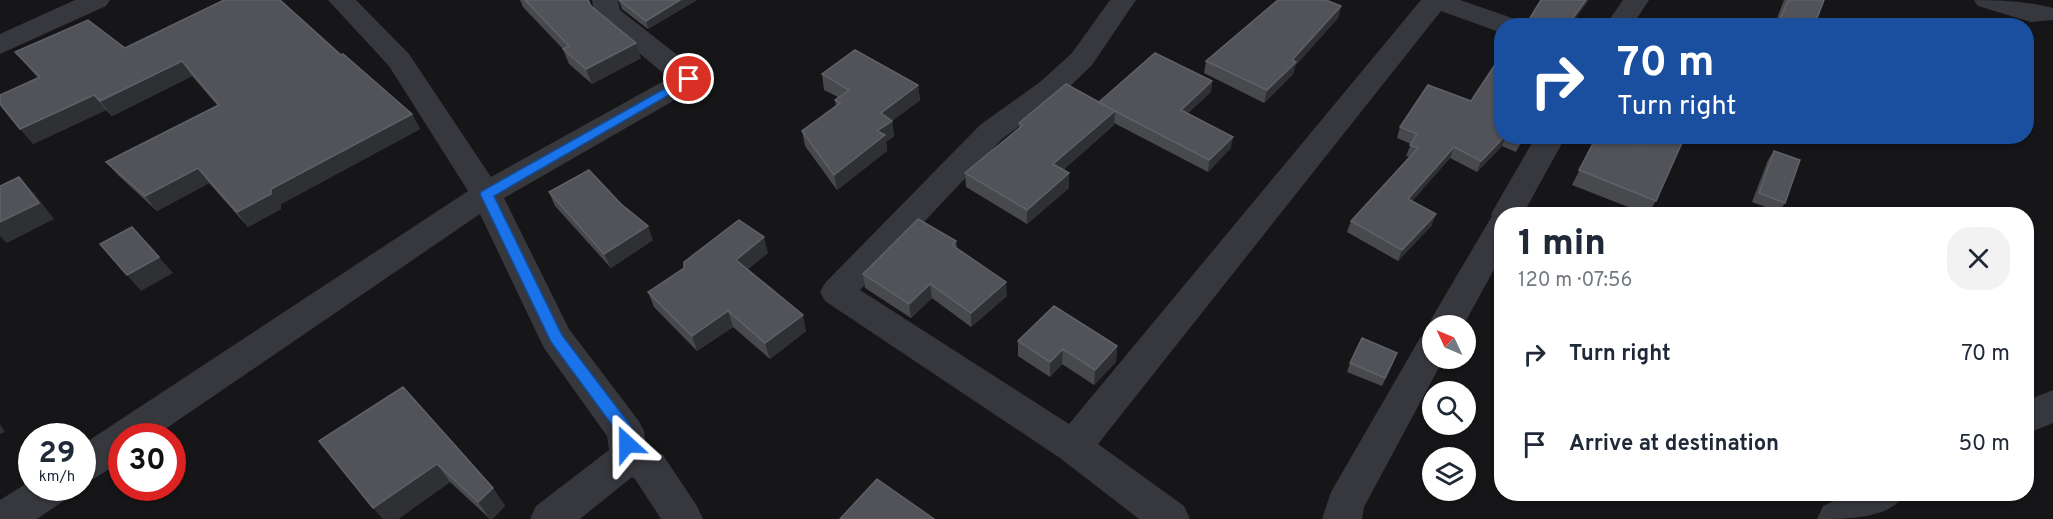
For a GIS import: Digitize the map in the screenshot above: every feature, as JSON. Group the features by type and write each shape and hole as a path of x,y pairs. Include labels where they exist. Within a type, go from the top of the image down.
{"street":[{"path":"0,45 97,0"},
{"path":"341,0 399,60 486,194 556,338 626,431 629,457"},
{"path":"145,423 486,194 689,79 607,13 605,0"},
{"path":"1123,0 1082,59 1050,89 991,132 837,292 1073,447 1170,519"},
{"path":"1073,447 1435,0 1494,21"},
{"path":"1624,18 1636,0"},
{"path":"1987,0 2031,14 2044,14"},
{"path":"1511,207 1546,144"},
{"path":"1451,315 1494,239"},
{"path":"1342,519 1345,504 1422,366"},
{"path":"2034,415 2053,405"},
{"path":"550,519 629,457"},
{"path":"629,457 649,467 682,519"},
{"path":"4,519 31,501"},
{"path":"1838,519 1873,501"}],"building":[{"path":"224,0 280,0 412,114 271,189 271,194 237,212 198,168 145,196 106,162 219,105 182,61 100,101 94,95 20,129 0,104 0,95 40,77 15,52 88,20 125,48"},
{"path":"525,0 588,0 591,6 636,43 586,69 563,49 569,46"},
{"path":"619,0 680,0 646,21"},
{"path":"1278,0 1326,0 1341,6 1292,60 1296,62 1267,90 1206,61"},
{"path":"1541,0 1586,0 1573,18 1530,18"},
{"path":"1788,0 1824,0 1817,18 1780,18"},
{"path":"855,50 918,85 881,113 892,121 877,131 885,135 834,175 802,131 840,103 835,100 849,90 822,74"},
{"path":"1155,53 1212,81 1181,110 1233,137 1209,160 1099,102"},
{"path":"1494,66 1494,144 1497,144 1481,161 1454,147 1408,199 1436,214 1402,250 1351,221 1418,148 1410,145 1417,134 1400,127 1428,85 1471,101"},
{"path":"1066,84 1115,111 1053,164 1069,173 1027,210 965,173 1023,125 1019,123"},
{"path":"1593,144 1681,144 1656,201 1579,170"},
{"path":"1774,151 1800,160 1785,203 1759,193"},
{"path":"589,170 621,204 648,226 604,254 549,192"},
{"path":"19,177 39,203 0,222 0,186"},
{"path":"918,219 956,241 952,245 1006,282 971,313 930,284 909,304 863,274"},
{"path":"739,220 764,237 736,260 803,315 765,343 728,311 692,336 648,292 684,268 684,262"},
{"path":"132,227 159,257 127,275 100,244"},
{"path":"1054,306 1117,346 1095,370 1063,349 1050,362 1018,341"},
{"path":"1362,338 1397,353 1385,378 1350,363"},
{"path":"403,387 493,488 478,502 437,464 373,508 319,441"},
{"path":"877,479 934,519 840,519"}],"route":[{"path":"627,444 626,431 556,338 486,194 689,79"}]}
